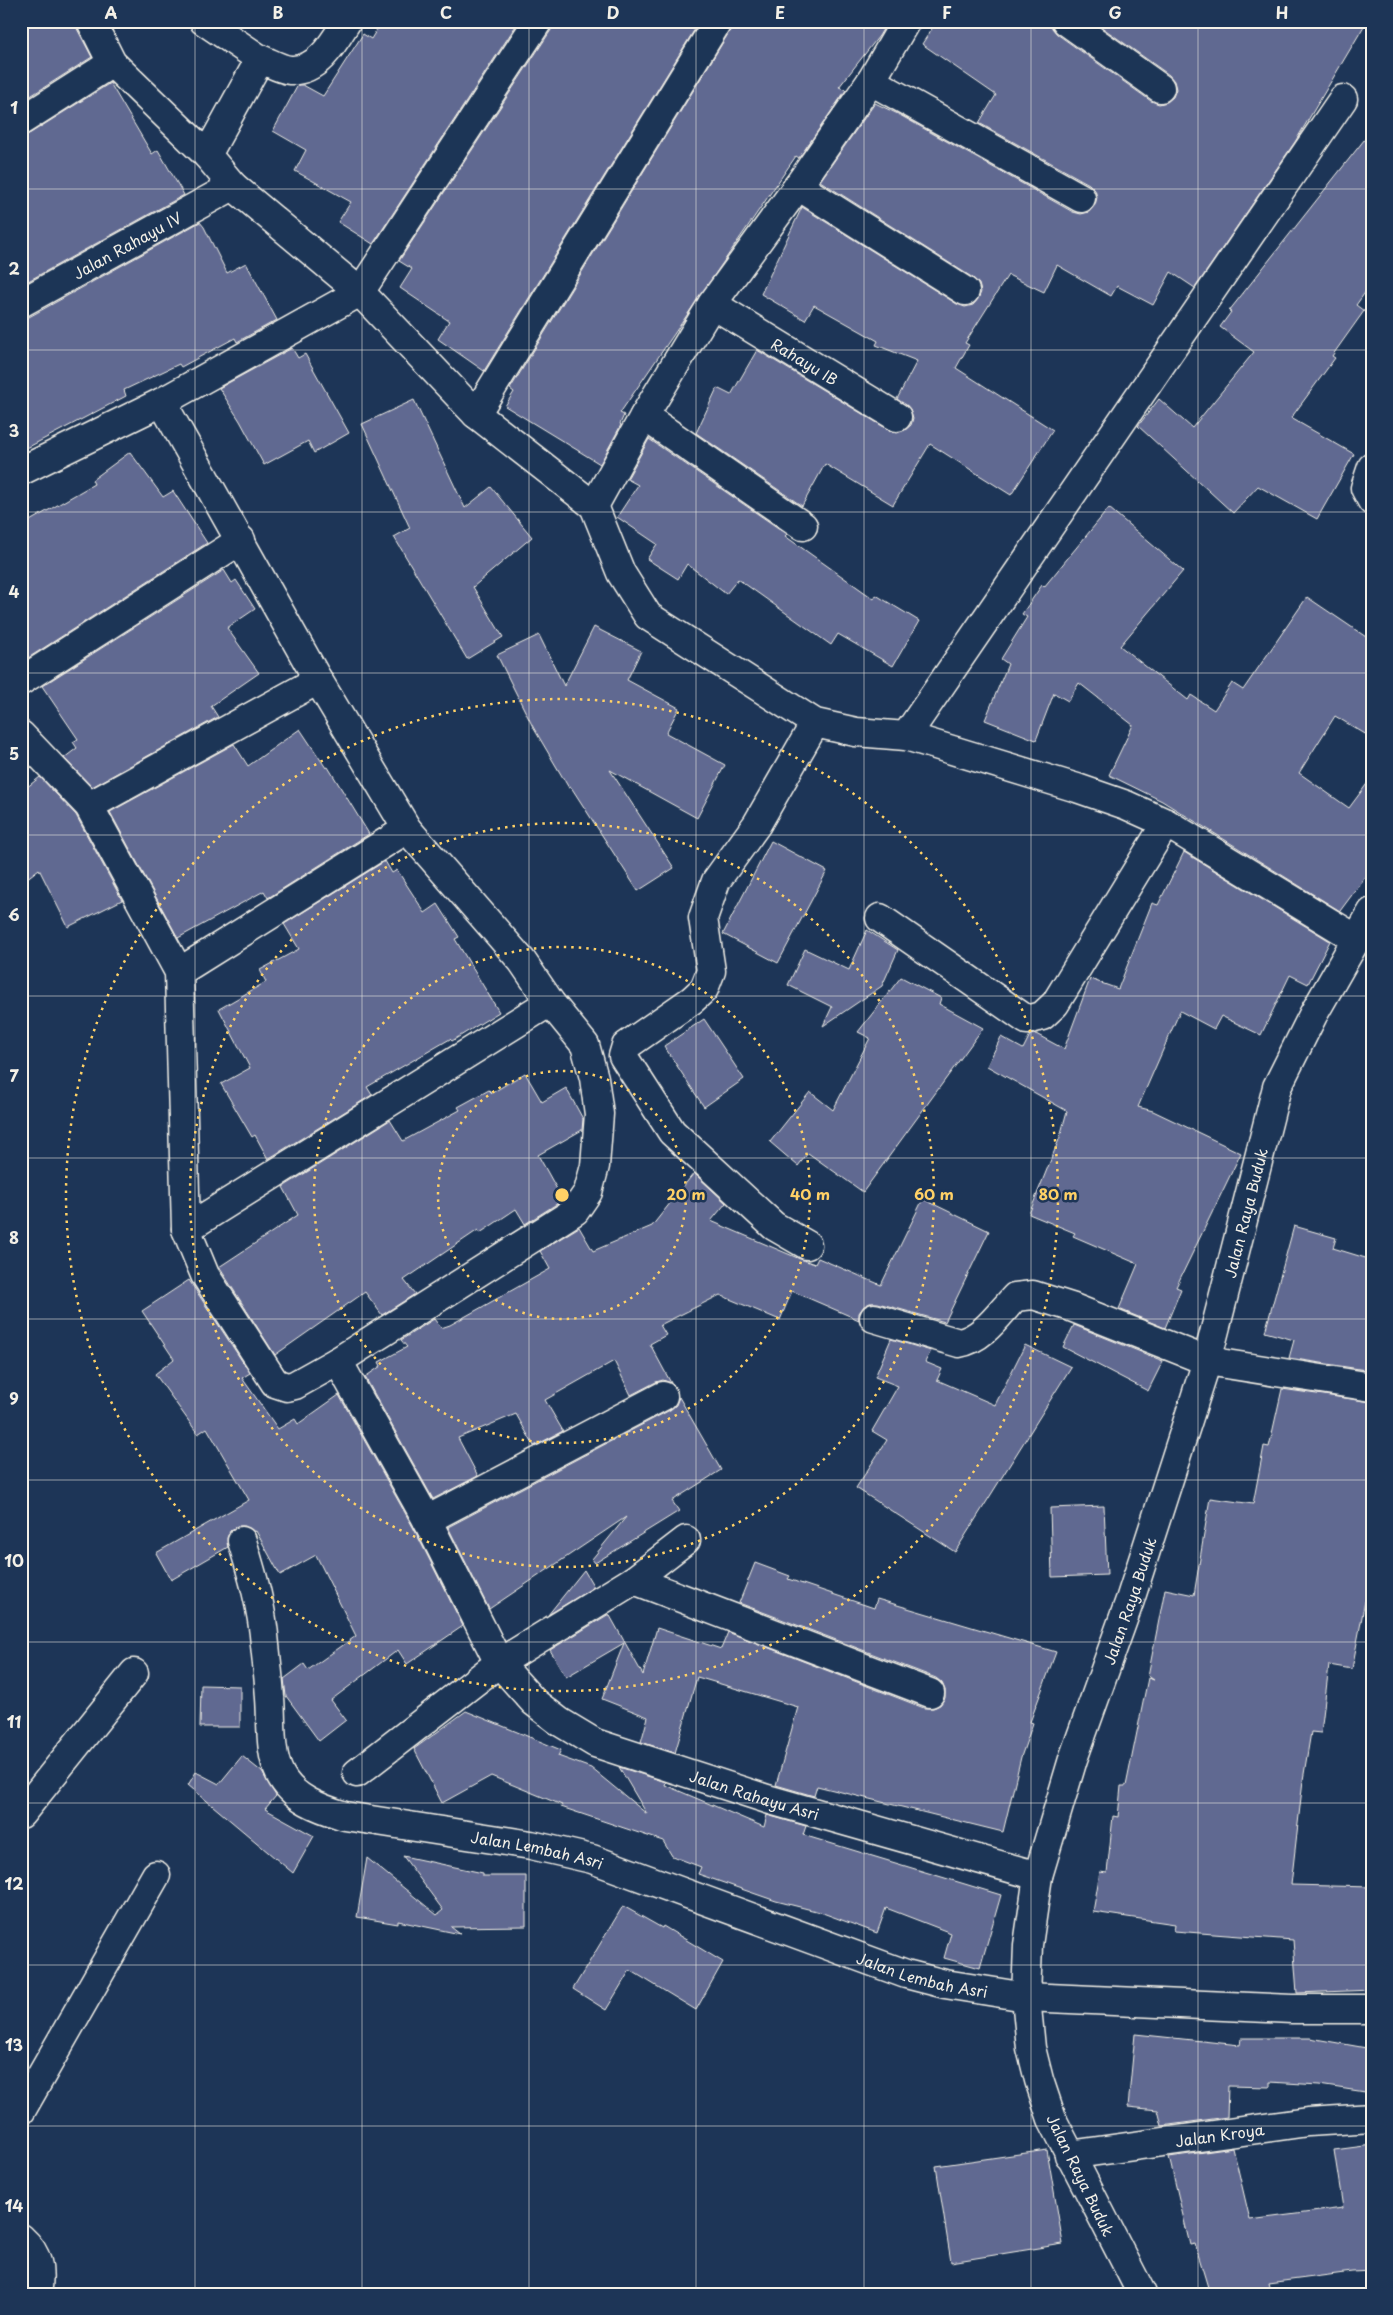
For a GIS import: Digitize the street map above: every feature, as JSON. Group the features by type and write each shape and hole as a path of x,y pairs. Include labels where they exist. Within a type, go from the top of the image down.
{"street":[{"path":"91,21 112,63 207,155 233,186 360,292 476,414 594,506 621,573 648,616 814,724 856,732 906,736 1077,788 1126,805 1166,823 1355,938"},
{"path":"204,21 260,59 288,70 311,66 320,60 347,21"},
{"path":"21,471 162,402 360,292 538,21"},
{"path":"476,414 718,21"},
{"path":"594,506 644,416 712,304 798,186 871,81 906,21"},
{"path":"1066,21 1160,88"},
{"path":"207,155 260,59"},
{"path":"21,120 112,63"},
{"path":"871,81 1081,198"},
{"path":"906,736 1343,100"},
{"name":"Jalan Rahayu IV","path":"21,303 233,186"},
{"path":"798,186 966,291"},
{"name":"Rahayu IB","path":"712,304 897,417"},
{"path":"21,735 89,806 179,972 186,1229 205,1275 275,1383 287,1387 296,1385 338,1361 575,1211 588,1192 595,1166 599,1114 594,1078 585,1044 550,1002 522,961 408,829 318,680 162,402"},
{"path":"644,416 803,526"},
{"path":"1372,467 1365,488 1372,501"},
{"path":"21,681 241,540"},
{"path":"89,806 318,680"},
{"path":"807,1245 774,1226 672,1132 623,1056 626,1046 692,1000 704,989 711,971 703,918 716,881 757,824 814,724"},
{"path":"880,918 1027,1020 1042,1016 1055,1004 1166,823"},
{"path":"179,972 408,829"},
{"name":"Jalan Raya Buduk","path":"1142,2294 1052,2119 1031,2048 1026,1997 1028,1945 1038,1876 1073,1759 1130,1600 1207,1361 1276,1087 1355,938 1372,912"},
{"path":"186,1229 550,1002"},
{"path":"874,1318 959,1343 970,1341 978,1336 1015,1297 1033,1295 1071,1307 1207,1361 1372,1387"},
{"name":"Jalan Rahayu Asri","path":"338,1361 427,1520 499,1663 534,1702 560,1722 595,1743 767,1798 1038,1876"},
{"path":"427,1520 663,1396"},
{"path":"357,1773 499,1663 634,1580 686,1540"},
{"name":"Jalan Lembah Asri","path":"242,1541 259,1597 270,1698 272,1742 279,1773 291,1789 320,1808 345,1816 531,1845 592,1859 906,1974 945,1984 1026,1997 1292,2009 1372,2008"},
{"path":"634,1580 930,1693"},
{"path":"21,1814 134,1673"},
{"path":"21,2111 156,1876"},
{"name":"Jalan Kroya","path":"1069,2154 1308,2122 1372,2118"},
{"path":"21,2238 34,2250 39,2274 37,2294"}],"building":[{"path":"21,21 73,21 92,57 21,102"},
{"path":"382,21 519,21 373,244 338,222 351,202 295,171 306,150 273,131 298,85 303,85 323,96 363,34 371,39"},
{"path":"554,21 700,21 484,371 438,339 449,321 400,288 412,269 399,261 551,30"},
{"path":"734,21 888,21 879,36 839,87 846,90 799,158 796,156 620,413 624,415 621,425 600,464 505,406 514,392 510,389 731,29"},
{"path":"937,21 1051,21 1052,28 1057,34 1151,101 1159,104 1167,102 1173,97 1176,89 1174,81 1169,75 1093,21 1367,21 1295,142 1195,288 1171,272 1153,305 1117,286 1111,296 1057,265 1044,292 1008,275 965,343 969,345 956,368 1053,430 1011,495 930,444 893,505 825,464 802,506 696,433 717,388 731,395 757,350 897,433 911,425 913,418 910,409 897,399 917,361 876,345 878,341 814,305 805,320 761,294 802,207 957,304 965,307 973,305 981,292 979,284 973,278 820,181 875,103 1073,212 1081,214 1089,212 1095,205 1097,197 1095,190 1089,184 979,123 996,95 922,44"},
{"path":"110,83 152,154 158,150 184,195 21,285 21,137 29,134"},
{"path":"1372,130 1372,283 1356,305 1364,311 1332,356 1335,358 1291,418 1354,454 1317,519 1258,486 1233,513 1138,426 1159,399 1192,428 1254,352 1220,327 1231,312 1229,311"},
{"path":"200,222 227,273 246,263 277,320 237,342 235,338 181,367 179,364 124,390 126,396 21,451 21,319 29,317"},
{"path":"292,348 298,358 305,354 349,433 314,453 308,441 264,465 219,388"},
{"path":"414,400 465,508 491,487 532,537 473,587 503,637 467,659 394,537 410,528 362,424"},
{"path":"649,439 787,534 785,536 874,599 876,595 919,621 893,666 838,634 831,645 738,579 726,594 687,564 678,579 647,559 657,544 617,517 638,485 627,479"},
{"path":"130,452 163,497 173,491 207,543 25,660 21,654 21,526 94,484 92,480"},
{"path":"1109,508 1183,571 1120,646 1188,700 1191,695 1214,710 1232,683 1243,690 1307,597 1372,641 1372,738 1335,716 1299,773 1349,808 1372,777 1372,868 1340,911 1162,801 1109,775 1133,725 1079,683 1068,701 1054,693 1036,740 985,720 1008,664 1001,659 1027,617 1022,614 1042,585 1044,587"},
{"path":"224,570 232,583 236,580 255,609 227,628 259,673 211,706 218,717 92,787 64,758 77,748 73,742 78,739 42,686"},
{"path":"594,627 641,651 627,680 679,708 666,733 725,765 697,818 610,770 674,868 638,891 571,787 569,788 533,727 497,655 539,635 564,686"},
{"path":"300,729 326,768 328,767 369,834 268,898 264,891 178,938 110,812 234,744 248,766"},
{"path":"40,777 76,815 122,900 68,927 39,869 21,883 21,792"},
{"path":"771,841 827,871 778,963 723,934"},
{"path":"1184,852 1330,941 1308,984 1290,975 1261,1035 1221,1016 1214,1029 1180,1011 1138,1107 1153,1111 1241,1153 1176,1287 1181,1289 1165,1328 1119,1309 1138,1264 1073,1236 1075,1233 1029,1214 1060,1137 1067,1111 987,1066 1001,1037 1023,1049 1030,1035 1036,1034 1064,1049 1090,979 1118,989 1152,903 1158,905"},
{"path":"385,861 392,873 397,870 425,913 438,904 459,937 455,939 499,1012 452,1041 450,1039 367,1087 372,1095 268,1159 255,1135 252,1137 221,1084 250,1068 219,1009 266,982 260,970 299,949 284,924"},
{"path":"867,930 898,950 882,986 823,1026 832,1007 788,985 805,949 849,970"},
{"path":"901,977 941,998 939,1004 983,1028 863,1192 808,1153 798,1166 770,1142 810,1092 833,1110 870,1038 858,1032"},
{"path":"704,1019 744,1079 704,1107 664,1046"},
{"path":"525,1073 542,1102 566,1088 583,1119 582,1130 538,1155 563,1200 525,1224 516,1209 480,1233 478,1230 404,1280 415,1294 382,1315 365,1292 275,1355 219,1267 298,1215 283,1187 390,1120 403,1141 460,1110 458,1107 489,1090 492,1093"},
{"path":"694,1173 726,1203 711,1221 800,1259 815,1264 818,1258 881,1285 923,1199 989,1231 945,1322 878,1303 870,1303 864,1306 859,1313 859,1320 792,1291 780,1320 720,1295 660,1325 666,1335 650,1344 671,1383 663,1380 656,1382 631,1395 614,1361 545,1400 563,1431 534,1446 516,1414 458,1438 478,1476 433,1499 365,1377 381,1366 379,1362 407,1347 401,1340 434,1319 441,1328 450,1325 550,1269 540,1251 579,1227 593,1251 652,1226"},
{"path":"1294,1226 1336,1238 1333,1248 1372,1260 1372,1371 1289,1358 1294,1340 1265,1332"},
{"path":"189,1280 250,1373 242,1378 278,1429 295,1419 298,1424 339,1395 413,1527 463,1626 407,1664 398,1650 331,1700 346,1720 319,1741 286,1696 284,1679 304,1664 308,1670 356,1636 316,1555 280,1575 256,1531 254,1532 245,1526 237,1526 230,1531 227,1538 228,1547 171,1580 156,1553 249,1500 207,1428 198,1434 155,1374 174,1359 142,1311"},
{"path":"1074,1325 1163,1361 1148,1391 1063,1347"},
{"path":"891,1339 931,1351 925,1362 942,1369 937,1380 995,1405 1025,1345 1071,1367 955,1552 856,1488 887,1440 872,1431 898,1386 875,1377"},
{"path":"1282,1389 1372,1402 1372,1585 1369,1602 1365,1601 1352,1669 1329,1665 1321,1733 1311,1732 1303,1780 1291,1885 1372,1887 1372,1990 1297,1993 1293,1940 1174,1931 1175,1924 1093,1912 1100,1872 1107,1873 1113,1816 1118,1817 1121,1786 1126,1786 1148,1678 1154,1680 1148,1676 1165,1589 1194,1595 1210,1498 1253,1504 1264,1446 1269,1447"},
{"path":"679,1397 721,1470 672,1501 679,1511 595,1563 592,1559 626,1517 489,1609 448,1527 670,1410 676,1405"},
{"path":"1104,1506 1107,1575 1052,1577 1050,1508"},
{"path":"755,1563 790,1576 788,1579 874,1608 877,1599 1056,1652 1030,1722 1033,1723 1021,1757 1003,1832 817,1786 814,1796 776,1785 798,1707 697,1677 675,1753 641,1742 648,1717 602,1699 624,1643 566,1677 550,1650 609,1614 643,1675 657,1628 721,1649 728,1632 924,1708 933,1708 940,1705 945,1698 945,1690 942,1683 936,1678 739,1603"},
{"path":"584,1570 594,1587 548,1615"},
{"path":"201,1685 240,1686 240,1727 200,1727"},
{"path":"466,1711 561,1750 558,1756 591,1768 647,1814 619,1767 666,1782 665,1785 764,1827 767,1815 806,1826 803,1835 1001,1895 980,1968 944,1958 951,1933 886,1908 877,1933 820,1912 776,1901 698,1874 701,1867 672,1856 663,1841 561,1807 562,1805 491,1776 442,1803 414,1749"},
{"path":"242,1756 262,1772 276,1796 265,1809 314,1836 293,1873 188,1785 196,1772 219,1784"},
{"path":"403,1856 483,1873 483,1876 526,1876 526,1926 451,1927 460,1934 398,1921 398,1924 357,1917 367,1858 437,1915 443,1910"},
{"path":"623,1906 662,1928 663,1926 723,1962 696,2010 630,1970 606,2010 573,1989"},
{"path":"1135,2034 1240,2045 1241,2038 1310,2038 1372,2049 1372,2093 1319,2085 1270,2082 1270,2087 1228,2086 1227,2117 1162,2126 1158,2110 1128,2107"},
{"path":"1372,2145 1372,2271 1268,2283 1271,2294 1210,2294 1195,2244 1190,2245 1169,2157 1233,2148 1250,2220 1343,2208 1334,2150"},
{"path":"1047,2150 1063,2244 951,2262 936,2166"}]}
